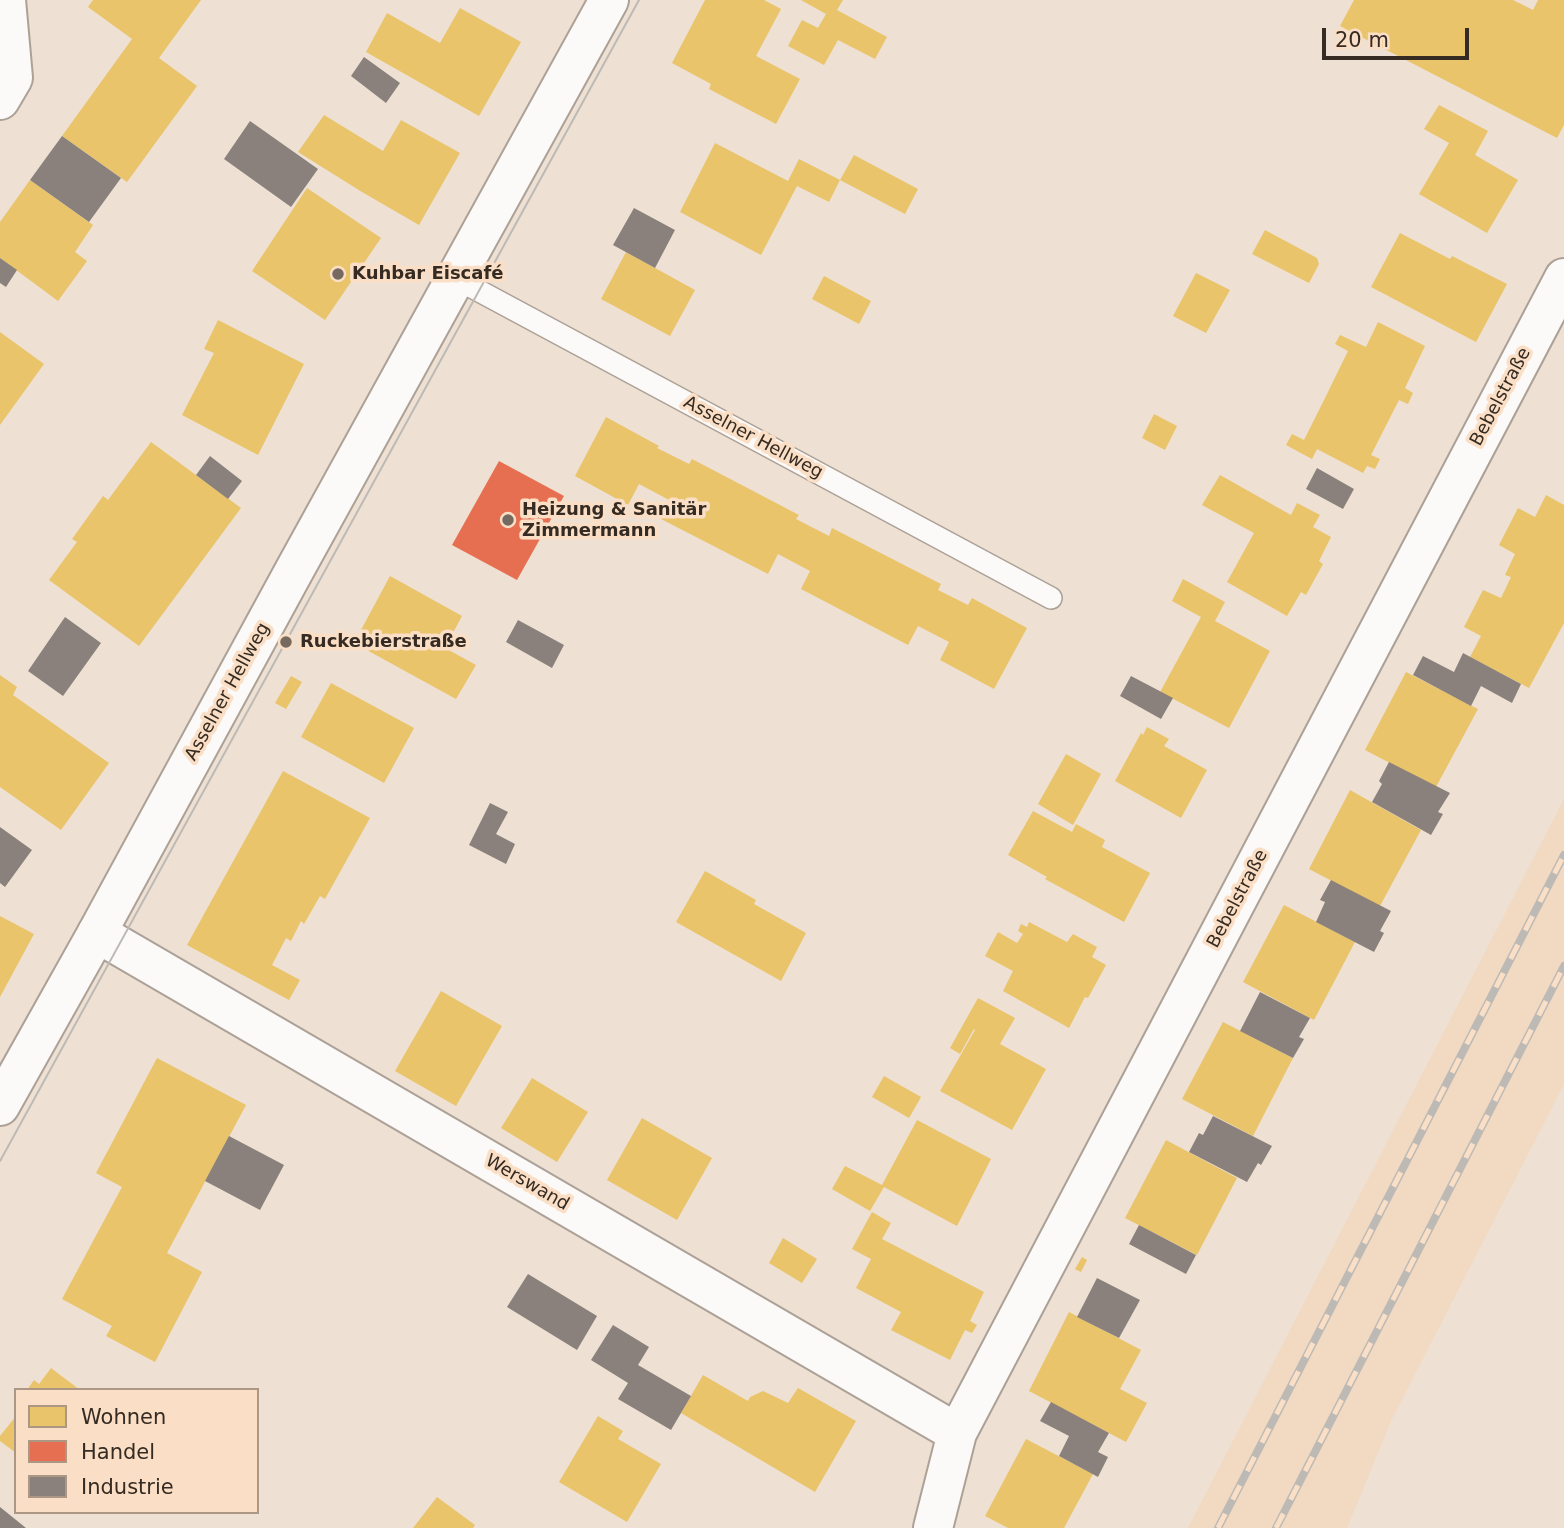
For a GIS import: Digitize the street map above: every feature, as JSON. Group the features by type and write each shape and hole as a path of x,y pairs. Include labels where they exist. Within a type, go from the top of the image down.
{"street":[{"path":"0,100 13,78 6,0"},
{"name":"Asselner Hellweg","path":"0,1106 609,0"},
{"name":"Bebelstraße","path":"933,1528 957,1433 1564,278"},
{"name":"Werswand","path":"97,933 957,1433"}],"lane":[{"name":"Asselner Hellweg","path":"455,278 1051,598"}],"shaded area":[{"path":"1564,799 1564,1084 1391,1421 1347,1528 1188,1528"}],"building: Wohnen":[{"path":"93,0 201,0 159,58 197,86 127,182 62,136 132,39 88,7"},
{"path":"705,0 764,0 781,9 756,56 800,79 776,124 709,89 711,84 672,63"},
{"path":"801,0 843,0 837,10 887,37 875,59 838,40 824,65 788,46 802,20 818,28 826,14"},
{"path":"1354,0 1513,0 1533,10 1538,0 1564,0 1564,125 1557,138 1340,26"},
{"path":"460,8 521,42 479,116 366,52 387,13 440,43"},
{"path":"1439,105 1488,131 1475,155 1518,180 1487,233 1419,194 1449,143 1424,129"},
{"path":"324,115 383,151 401,120 460,153 419,225 298,152"},
{"path":"715,143 788,181 799,159 840,180 829,202 797,186 761,255 680,212"},
{"path":"854,155 918,189 905,214 840,180"},
{"path":"30,180 93,225 75,252 87,261 58,301 0,258 0,222"},
{"path":"307,188 381,238 325,320 252,271"},
{"path":"1265,230 1317,258 1319,264 1309,283 1252,254"},
{"path":"1400,233 1507,284 1476,342 1371,287"},
{"path":"626,252 695,290 670,336 601,299"},
{"path":"1196,273 1230,290 1206,333 1173,316"},
{"path":"824,276 871,301 859,324 812,299"},
{"path":"218,320 304,364 258,455 182,415 214,353 204,349"},
{"path":"1378,322 1425,346 1405,388 1413,393 1408,404 1399,400 1371,455 1380,459 1375,469 1367,466 1363,473 1317,449 1312,459 1286,445 1292,434 1304,440 1326,396 1348,351 1335,344 1340,335 1366,347"},
{"path":"0,332 44,364 0,425"},
{"path":"1154,414 1177,426 1165,450 1142,438"},
{"path":"606,417 659,446 657,448 689,464 692,459 799,515 796,519 829,536 832,528 941,584 938,590 968,605 972,598 1027,628 994,689 940,660 949,642 918,626 908,645 801,589 810,571 778,554 768,574 661,519 671,501 639,484 628,505 575,476"},
{"path":"151,442 241,508 139,646 49,580 77,542 72,539 103,496 108,500"},
{"path":"1220,475 1291,515 1297,503 1320,515 1313,527 1331,537 1319,561 1323,564 1306,595 1301,592 1287,616 1227,582 1254,533 1202,505"},
{"path":"1546,495 1564,505 1564,623 1529,688 1470,657 1481,636 1464,627 1483,590 1501,598 1511,577 1505,575 1515,554 1499,545 1518,508 1535,517"},
{"path":"390,576 462,616 445,648 476,665 456,699 354,643"},
{"path":"1183,579 1225,602 1215,621 1270,651 1229,728 1160,692 1201,617 1172,601"},
{"path":"1406,672 1478,709 1436,787 1365,750"},
{"path":"0,675 17,687 13,695 109,763 61,830 0,787"},
{"path":"291,676 302,682 286,709 275,703"},
{"path":"331,683 414,728 384,783 301,737"},
{"path":"1147,727 1169,739 1164,746 1207,770 1181,818 1115,781 1141,733 1143,735"},
{"path":"1066,754 1101,774 1073,825 1038,804"},
{"path":"283,771 370,818 325,899 320,896 304,924 301,921 291,941 286,938 272,965 300,980 289,1000 187,945"},
{"path":"1350,790 1421,830 1380,906 1309,869"},
{"path":"1033,811 1072,832 1076,824 1105,840 1102,847 1150,873 1124,922 1045,879 1047,877 1008,855"},
{"path":"705,871 756,900 754,904 806,933 781,981 676,922"},
{"path":"1284,905 1355,942 1314,1020 1243,982"},
{"path":"0,916 34,934 0,997"},
{"path":"1029,922 1067,942 1073,934 1097,947 1092,957 1106,965 1069,1028 1003,991 1013,971 985,956 998,932 1017,943 1023,934 1018,931 1021,924 1027,927"},
{"path":"441,991 502,1026 456,1106 395,1071"},
{"path":"978,998 1015,1018 1000,1044 1046,1069 1012,1130 940,1091 975,1030 960,1054 950,1048"},
{"path":"1223,1022 1293,1058 1253,1136 1182,1099"},
{"path":"157,1058 246,1105 167,1253 202,1272 155,1362 106,1336 112,1326 62,1299 122,1187 96,1173"},
{"path":"884,1076 921,1097 909,1118 872,1097"},
{"path":"532,1078 588,1112 557,1162 501,1128"},
{"path":"642,1118 712,1158 677,1220 607,1180"},
{"path":"917,1120 991,1159 957,1226 884,1187 870,1211 832,1189 845,1166 882,1185"},
{"path":"1166,1140 1237,1178 1197,1255 1125,1218"},
{"path":"872,1212 891,1223 882,1239 984,1292 970,1321 977,1325 972,1333 965,1330 950,1360 891,1330 901,1312 856,1288 871,1259 852,1249"},
{"path":"783,1238 817,1259 802,1283 769,1263"},
{"path":"1082,1257 1087,1260 1081,1272 1075,1269"},
{"path":"1069,1312 1141,1350 1120,1389 1147,1403 1126,1442 1029,1391"},
{"path":"51,1368 77,1388 28,1388 34,1380 39,1384"},
{"path":"703,1375 748,1401 750,1397 763,1391 788,1403 798,1388 856,1421 815,1492 681,1413"},
{"path":"598,1416 623,1431 618,1439 661,1464 627,1522 559,1482"},
{"path":"14,1418 14,1452 0,1441 0,1436"},
{"path":"1026,1439 1093,1474 1064,1528 1008,1528 985,1516"},
{"path":"437,1497 475,1525 473,1528 413,1528"}],"building: Handel":[{"name":"Heizung & Sanitär Zimmermann","path":"499,461 564,496 517,580 452,545"}],"building: Industrie":[{"path":"364,57 400,83 386,103 351,76"},
{"path":"250,121 318,169 291,207 224,159"},
{"path":"62,136 121,178 89,222 30,180"},
{"path":"634,208 675,230 655,268 613,245"},
{"path":"0,258 17,270 6,287 0,283"},
{"path":"210,456 242,481 228,499 196,475"},
{"path":"1317,468 1354,489 1343,509 1306,489"},
{"path":"65,617 101,643 63,696 28,671"},
{"path":"518,620 564,645 552,668 506,642"},
{"path":"1463,653 1521,684 1512,703 1481,686 1471,706 1413,675 1423,656 1454,672"},
{"path":"1131,676 1173,698 1161,719 1120,696"},
{"path":"1389,762 1450,793 1438,812 1443,814 1431,835 1372,802 1382,784 1379,781"},
{"path":"490,803 508,812 496,834 515,844 506,864 469,845"},
{"path":"0,827 32,850 5,887 0,883"},
{"path":"1331,880 1391,911 1380,931 1384,933 1374,952 1316,922 1325,902 1320,900"},
{"path":"1260,992 1310,1018 1299,1037 1304,1039 1293,1058 1240,1031"},
{"path":"1213,1116 1272,1146 1247,1182 1189,1152 1199,1133 1203,1135"},
{"path":"229,1136 284,1165 260,1210 205,1181"},
{"path":"1139,1225 1196,1255 1186,1274 1129,1244"},
{"path":"528,1274 597,1316 577,1350 507,1307"},
{"path":"1097,1278 1140,1300 1119,1338 1077,1317"},
{"path":"613,1325 649,1347 638,1365 691,1396 671,1430 618,1399 628,1383 591,1360"},
{"path":"1051,1402 1109,1433 1098,1452 1108,1457 1098,1477 1059,1456 1069,1436 1040,1421"},
{"path":"0,1507 26,1528 0,1528"}],"tram line":[{"path":"0,1161 639,0"}],"railway":[{"path":"1218,1528 1564,855"},
{"path":"1276,1528 1564,966"}],"place":[{"name":"Kuhbar Eiscafé","path":"338,274"},
{"name":"Heizung & Sanitär Zimmermann","path":"508,520"},
{"name":"Ruckebierstraße","path":"286,642"}]}
